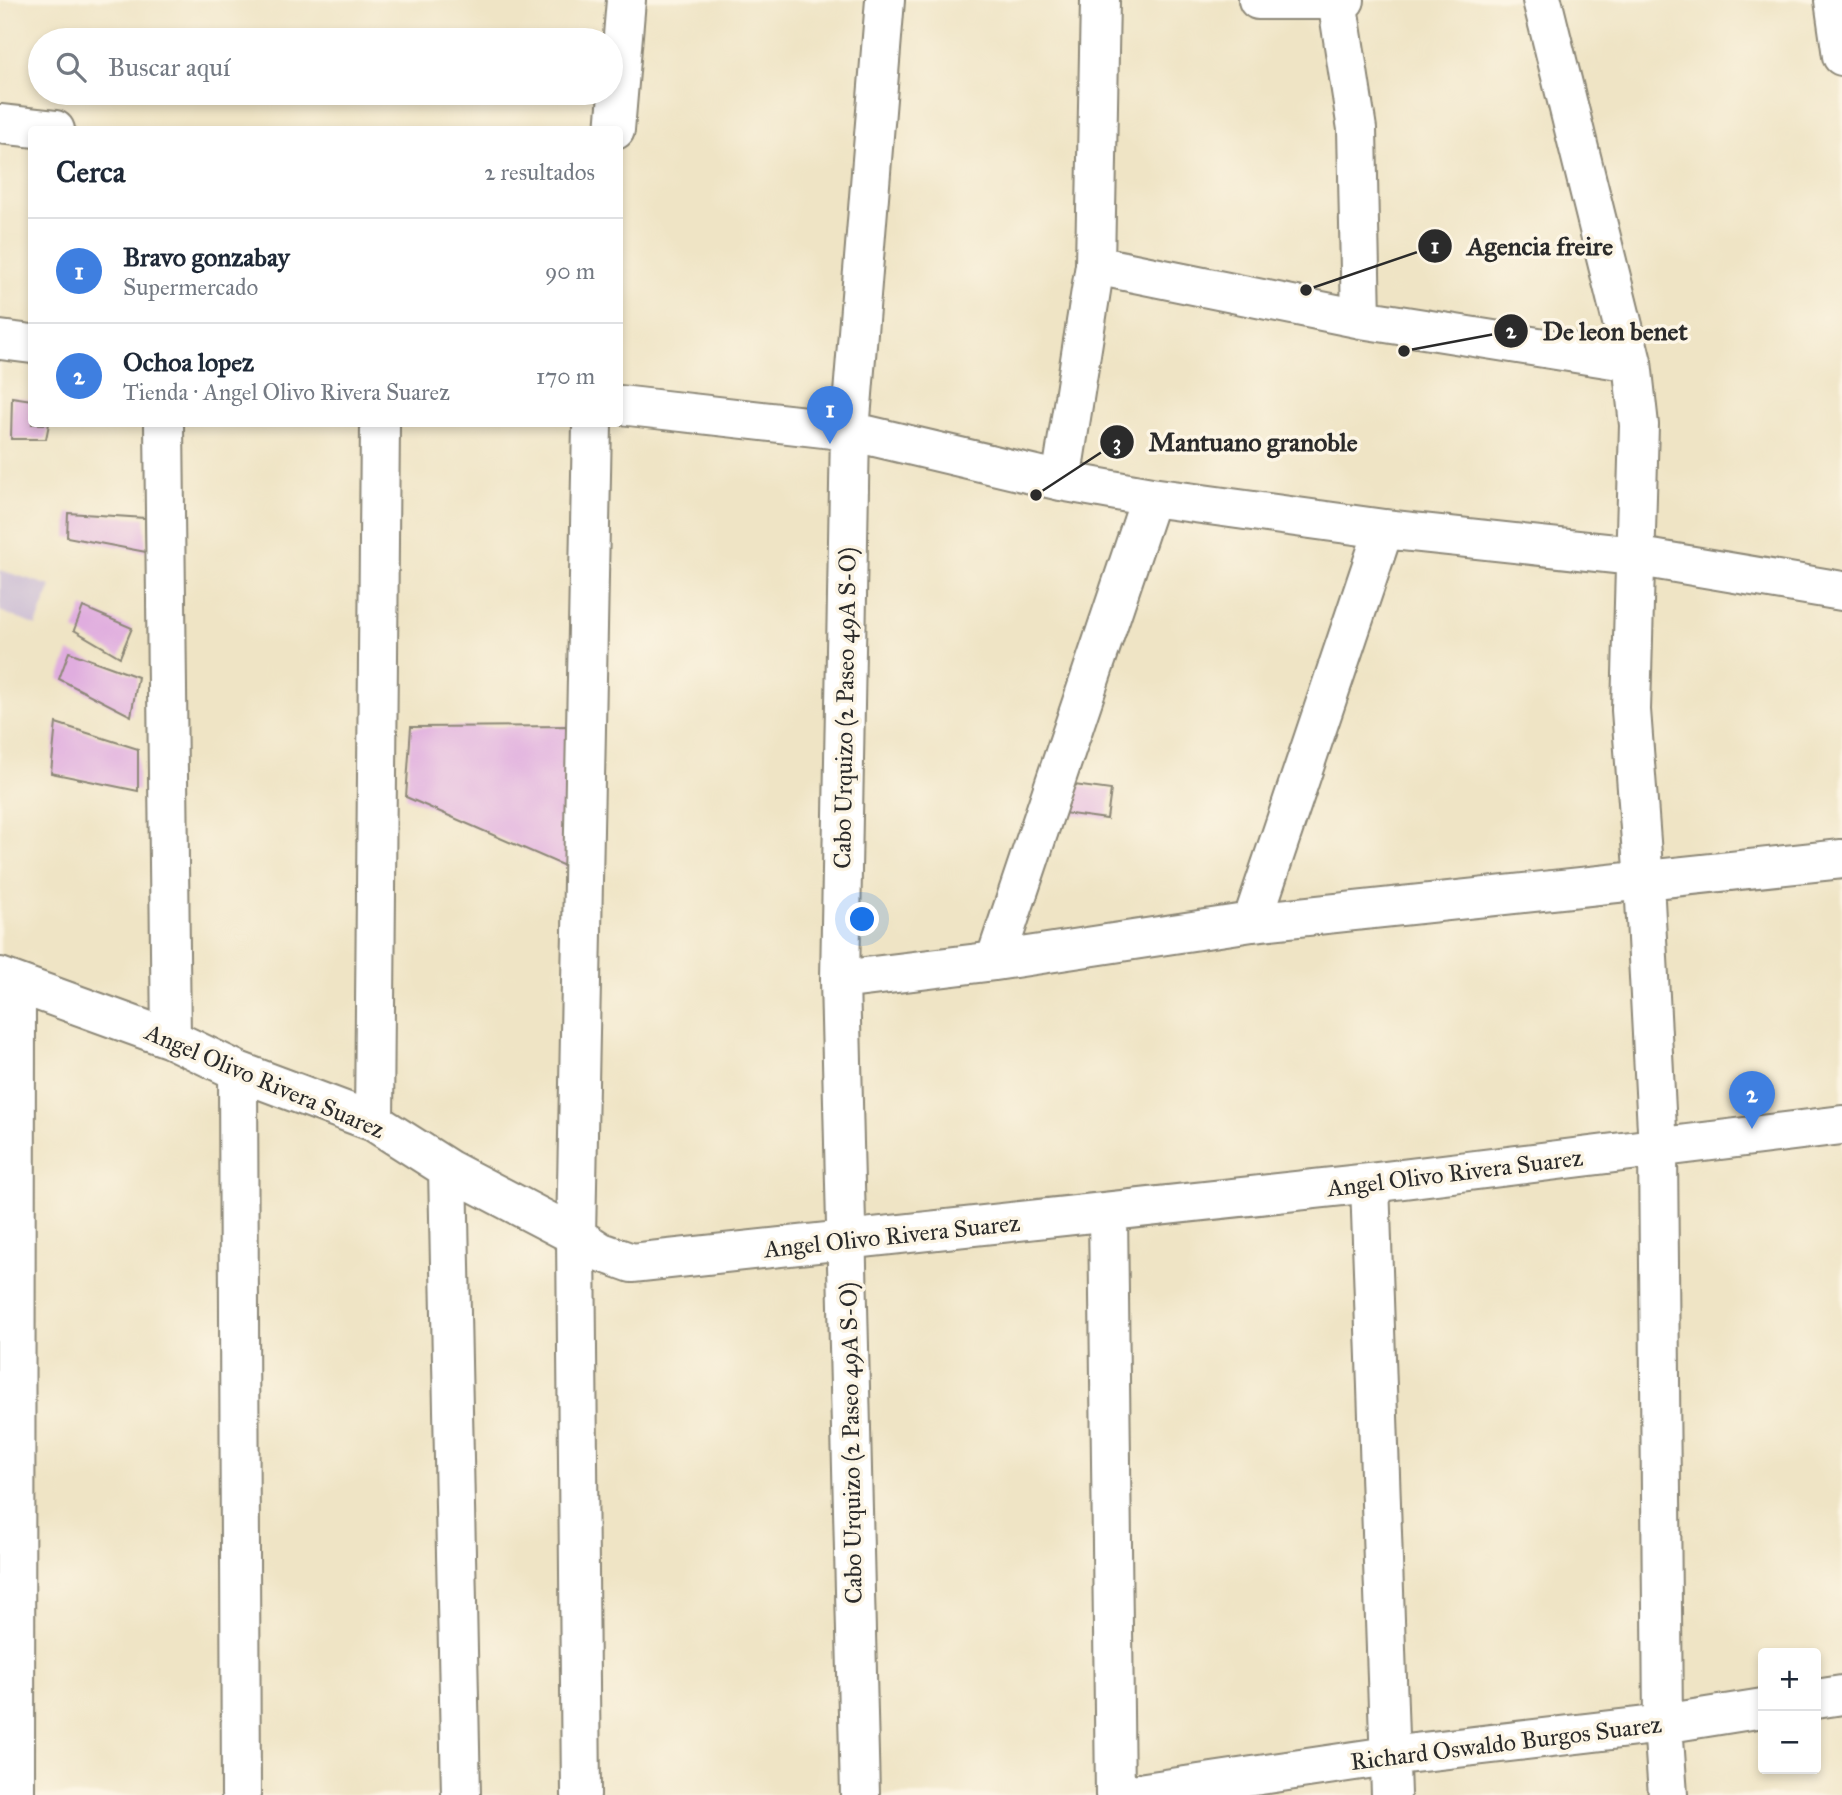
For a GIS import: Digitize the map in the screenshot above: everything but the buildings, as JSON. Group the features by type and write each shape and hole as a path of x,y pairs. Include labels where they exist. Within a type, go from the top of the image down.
{"street":[{"path":"623,35 626,0"},
{"name":"Cabo Urquizo (2 Paseo 49A S-O)","path":"860,1795 840,980 850,431 885,0"},
{"path":"1061,481 1095,265 1100,0"},
{"path":"1258,0 1340,1 1357,129 1360,319"},
{"path":"1542,0 1632,362 1639,425 1631,710 1644,881 1658,1149 1663,1724 1668,1795"},
{"path":"1834,0 1842,56"},
{"path":"615,126 617,105"},
{"path":"0,124 28,127"},
{"path":"1095,265 1360,319 1632,362"},
{"path":"0,340 28,344"},
{"path":"623,405 850,431 1061,481 1151,497 1384,529 1634,556 1842,591"},
{"path":"164,427 171,1039"},
{"path":"374,1122 380,427"},
{"path":"581,1795 576,1236 592,427"},
{"path":"995,961 1151,497"},
{"path":"1252,922 1384,529"},
{"path":"840,980 995,961 1252,922 1842,859"},
{"path":"8,981 15,1795"},
{"name":"Angel Olivo Rivera Suarez","path":"8,981 171,1039 238,1071 374,1122 448,1169 576,1236 601,1252 632,1263 1370,1184 1842,1125"},
{"path":"238,1071 241,1795"},
{"path":"448,1169 461,1795"},
{"path":"1370,1184 1391,1795"},
{"path":"1108,1212 1115,1795"},
{"path":"1821,1698 1842,1695"},
{"name":"Richard Oswaldo Burgos Suarez","path":"1125,1795 1388,1756 1663,1724 1758,1709"}],"shaded area":[{"path":"0,570 51,586 36,626 0,611"}],"place":[{"name":"Agencia freire","path":"1306,290"},
{"name":"De leon benet","path":"1404,351"},
{"name":"Bravo gonzabay","path":"830,444"},
{"name":"Mantuano granoble","path":"1036,495"},
{"name":"Ochoa lopez","path":"1752,1129"}]}
